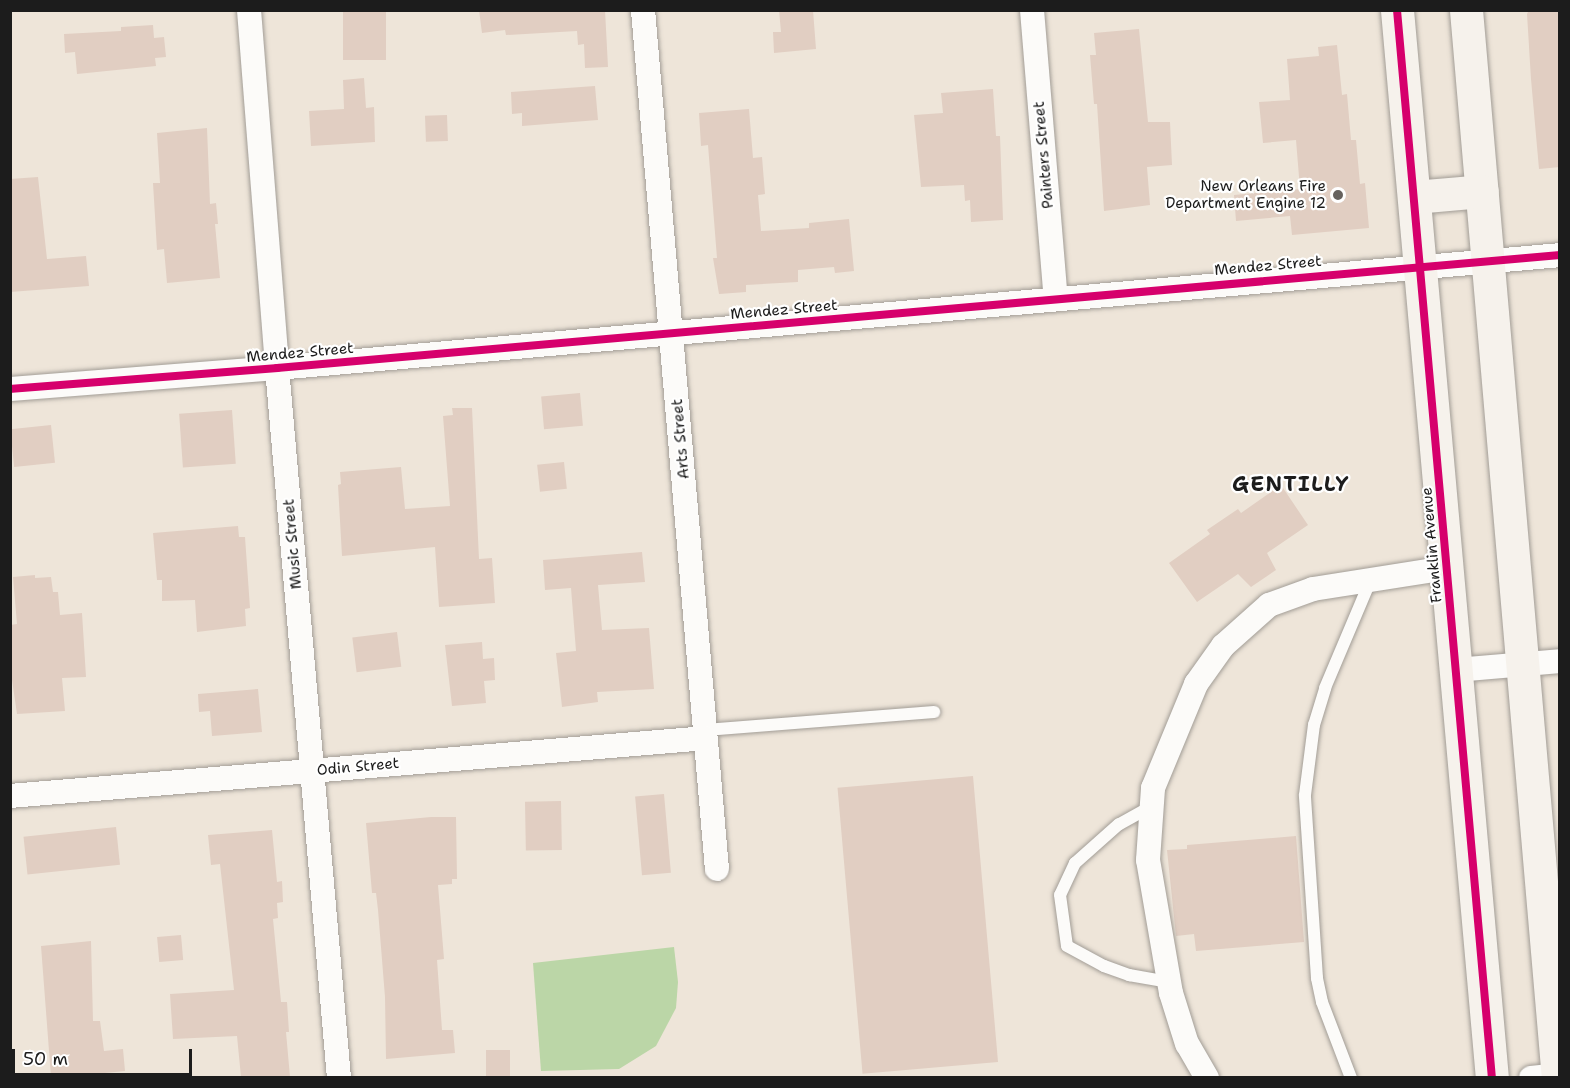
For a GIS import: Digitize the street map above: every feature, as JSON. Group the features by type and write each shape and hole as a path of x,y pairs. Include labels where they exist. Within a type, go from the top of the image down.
{"street":[{"name":"Music Street","path":"249,10 277,368 314,770 339,1077"},
{"name":"Arts Street","path":"643,10 717,868"},
{"name":"Painters Street","path":"1032,10 1056,298"},
{"name":"Franklin Avenue","path":"1398,10 1492,1077"},
{"path":"1466,10 1523,664 1552,1076"},
{"path":"1414,197 1482,191"},
{"name":"Mendez Street","path":"10,389 672,334 1056,298 1560,255"},
{"path":"1206,1077 1187,1044 1169,982 1148,860 1153,788 1196,684 1223,646 1269,605 1313,589 1447,568"},
{"path":"1456,670 1560,661"},
{"name":"Odin Street","path":"10,796 706,734"}],"lane":[{"path":"1351,1077 1322,1002 1317,978 1305,795 1310,747 1324,688 1371,579"},
{"path":"706,734 934,712"},
{"path":"1152,806 1119,824 1075,863 1060,895 1067,946 1112,969 1169,982"}],"green space":[{"path":"674,947 678,982 676,1008 656,1046 619,1069 541,1071 533,963"}],"building":[{"path":"343,10 386,10 386,60 343,60"},
{"path":"479,10 605,10 608,67 585,68 584,44 578,45 577,31 506,35 505,30 482,33"},
{"path":"779,10 813,10 816,49 774,53 773,32 781,32"},
{"path":"1529,10 1560,10 1560,167 1539,169 1531,79 1527,14"},
{"path":"153,25 154,38 164,37 166,57 155,58 156,66 77,74 75,52 65,53 64,34 121,31 121,27"},
{"path":"1139,29 1148,122 1170,122 1172,165 1147,167 1150,205 1104,211 1097,104 1094,104 1090,55 1096,55 1094,33"},
{"path":"1337,45 1342,95 1347,94 1351,140 1356,140 1360,184 1365,183 1369,228 1292,235 1290,216 1236,221 1234,195 1300,189 1296,140 1263,143 1259,102 1290,100 1287,59 1319,56 1318,47"},
{"path":"364,78 366,108 374,107 375,142 311,146 309,111 344,109 343,80"},
{"path":"595,86 598,120 522,126 522,113 512,114 511,92"},
{"path":"993,89 996,136 1000,136 1003,220 971,222 970,200 965,201 964,185 921,187 914,115 943,113 941,93"},
{"path":"749,109 753,158 762,157 765,194 758,195 761,231 809,228 809,223 849,219 854,271 835,273 834,267 798,270 798,282 746,285 746,292 719,294 713,258 717,258 708,145 701,146 699,113"},
{"path":"447,115 448,141 426,142 425,116"},
{"path":"207,128 210,204 216,203 218,224 215,224 220,278 167,283 164,249 157,250 153,183 160,183 157,133"},
{"path":"38,177 47,259 86,256 89,286 10,292 10,179"},
{"path":"580,393 583,426 544,429 541,396"},
{"path":"452,408 472,408 479,559 492,558 495,603 439,607 435,547 342,556 338,485 341,484 340,472 401,467 405,509 450,506 443,416 453,415"},
{"path":"232,410 236,464 183,468 179,414"},
{"path":"51,425 55,463 14,467 10,429"},
{"path":"564,462 567,489 540,492 537,465"},
{"path":"1281,485 1308,525 1267,553 1276,570 1251,587 1238,574 1197,602 1169,563 1210,534 1207,530 1238,509 1241,513"},
{"path":"238,526 239,537 245,537 250,608 245,609 246,626 197,632 195,600 162,601 162,580 157,580 153,533"},
{"path":"642,552 645,582 598,585 602,630 649,628 654,689 597,692 598,702 562,707 556,653 576,651 571,588 545,590 543,560"},
{"path":"35,575 35,578 51,577 53,592 58,592 60,615 82,613 86,677 62,678 65,711 17,714 10,666 10,625 17,624 13,577"},
{"path":"397,632 401,667 357,672 352,637"},
{"path":"482,642 483,659 494,658 495,680 484,681 486,703 452,706 445,645"},
{"path":"258,689 262,732 212,736 210,711 199,712 198,694"},
{"path":"973,776 998,1062 863,1074 838,788"},
{"path":"664,794 671,873 642,875 635,797"},
{"path":"561,801 562,850 526,851 525,802"},
{"path":"456,817 457,879 452,879 452,884 438,885 444,959 437,960 442,1030 453,1030 455,1053 386,1059 385,997 378,910 376,893 372,893 366,823"},
{"path":"116,827 120,865 27,875 24,837"},
{"path":"272,830 277,882 282,881 283,902 277,903 278,918 273,919 281,1002 287,1002 289,1032 286,1032 290,1077 241,1077 237,1036 173,1039 170,994 234,990 220,864 211,865 208,835"},
{"path":"1296,836 1304,942 1196,951 1194,934 1176,936 1167,850 1187,849 1187,845"},
{"path":"181,935 183,960 159,962 157,937"},
{"path":"91,941 93,1021 100,1021 104,1051 123,1049 125,1071 95,1074 95,1077 51,1077 41,946"},
{"path":"486,1050 510,1050 510,1077 486,1077"}],"cycle path":[{"path":"1397,10 1492,1078"},
{"path":"10,389 277,368 1560,255"}],"place":[{"name":"New Orleans Fire Department Engine 12","path":"1338,195"}],"district":[{"name":"GENTILLY","path":"1291,484"}]}
